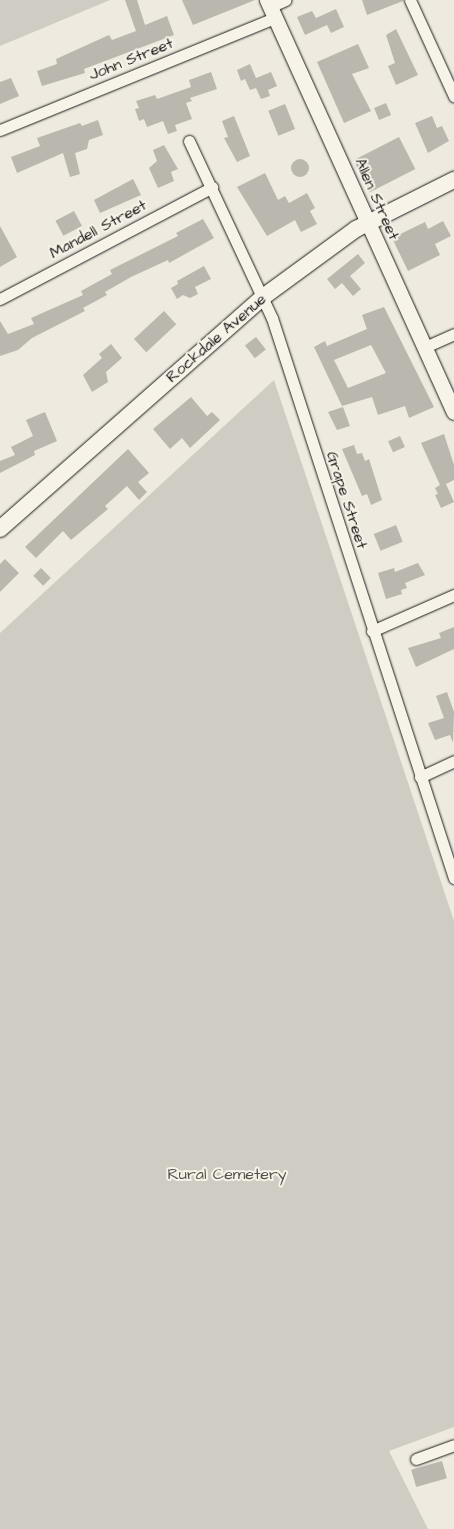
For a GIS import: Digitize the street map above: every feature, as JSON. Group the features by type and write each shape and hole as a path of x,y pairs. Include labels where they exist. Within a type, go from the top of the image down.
{"main road":[{"name":"Rockdale Avenue","path":"0,529 262,297 368,222 454,180"}],"street":[{"name":"John Street","path":"0,130 286,0"},
{"path":"410,0 454,96"},
{"name":"Allen Street","path":"270,8 454,412"},
{"name":"Grape Street","path":"189,141 262,297 454,878"},
{"name":"Mandell Street","path":"0,299 212,187"},
{"path":"425,347 454,334"},
{"path":"372,631 454,595"},
{"path":"420,777 454,761"},
{"path":"416,1459 454,1446"}],"green space":[{"path":"0,0 110,0 0,46"},
{"name":"Rural Cemetery","path":"274,380 454,921 454,1427 389,1451 428,1529 0,1529 0,633"}],"building":[{"path":"125,0 137,0 145,25 167,16 174,35 84,69 85,73 42,86 37,71 57,64 56,59 109,35 112,40 136,31"},
{"path":"182,0 255,0 193,25"},
{"path":"362,0 403,0 403,1 367,15"},
{"path":"336,9 344,27 331,33 327,25 305,35 297,17 312,11 316,18"},
{"path":"396,29 418,75 396,85 388,66 395,63 386,35"},
{"path":"358,44 369,68 352,74 371,111 344,123 317,62"},
{"path":"250,64 256,78 271,72 277,86 268,90 270,96 261,99 256,88 250,90 245,79 241,81 237,70"},
{"path":"211,72 217,89 190,98 192,101 186,103 192,119 175,125 177,131 168,134 163,121 147,127 144,119 139,121 135,109 139,108 136,101 155,95 157,99 191,87 189,80"},
{"path":"11,78 19,96 0,104 0,82"},
{"path":"386,103 391,115 379,120 374,108"},
{"path":"285,104 295,129 278,136 268,111"},
{"path":"234,116 250,156 237,162 224,138 228,137 222,121"},
{"path":"432,116 437,128 442,126 449,141 428,153 415,123"},
{"path":"98,120 103,135 89,140 87,149 75,153 80,174 70,177 63,153 17,173 11,157 40,146 37,138 80,123 82,126"},
{"path":"399,137 415,169 370,192 354,160"},
{"path":"164,145 178,169 171,172 174,181 158,188 149,168 157,161 153,150"},
{"path":"300,159 306,162 309,168 306,174 300,177 294,174 291,168 294,162"},
{"path":"265,173 278,200 285,196 289,203 307,193 315,208 310,211 317,224 301,232 295,220 267,236 237,187"},
{"path":"133,179 141,195 100,213 94,200"},
{"path":"74,211 82,226 63,236 55,221"},
{"path":"203,219 214,238 169,263 168,260 131,277 105,292 107,295 83,308 85,311 32,338 18,350 0,356 0,321 8,334 34,324 31,318 83,295 81,291 112,274 110,270 178,236 176,233"},
{"path":"443,221 451,236 435,244 440,255 408,271 392,238 425,222 428,229"},
{"path":"0,226 17,257 0,267"},
{"path":"358,254 365,263 350,276 361,289 353,296 342,283 335,289 327,279"},
{"path":"204,266 211,279 195,287 198,294 190,298 183,295 177,299 171,288 178,284 177,281"},
{"path":"384,307 434,407 409,418 405,406 378,415 372,397 342,406 314,347 325,341 327,346 367,329 362,315","holes":["371,345 386,373 348,388 334,360"]},
{"path":"164,311 176,324 146,352 134,339"},
{"path":"256,337 266,350 255,358 245,346"},
{"path":"111,344 122,358 106,372 108,382 92,392 83,375 102,358 99,354"},
{"path":"191,397 207,416 212,412 220,420 190,448 182,438 170,449 153,429"},
{"path":"343,407 350,426 337,430 328,412"},
{"path":"45,412 57,441 34,451 35,455 0,473 0,461 15,455 11,447 33,436 26,420"},
{"path":"444,434 454,465 454,480 446,484 454,502 441,508 435,495 438,494 435,488 440,485 421,443"},
{"path":"400,436 405,447 393,452 388,441"},
{"path":"354,445 357,454 362,453 365,461 369,459 382,500 371,505 367,494 362,496 342,449"},
{"path":"128,449 149,473 138,482 147,492 139,500 127,486 105,506 108,509 71,540 63,531 36,558 25,547"},
{"path":"396,525 403,542 380,551 374,534"},
{"path":"5,559 19,573 0,592 0,564"},
{"path":"418,563 425,575 405,583 407,588 401,590 402,594 386,599 378,573 394,568 395,572"},
{"path":"41,568 51,578 43,586 33,576"},
{"path":"454,627 454,649 416,667 408,648 441,638 439,633"},
{"path":"447,692 454,712 453,743 450,735 435,740 428,723 444,718 436,696"},
{"path":"442,1461 447,1478 416,1487 411,1470"}]}
